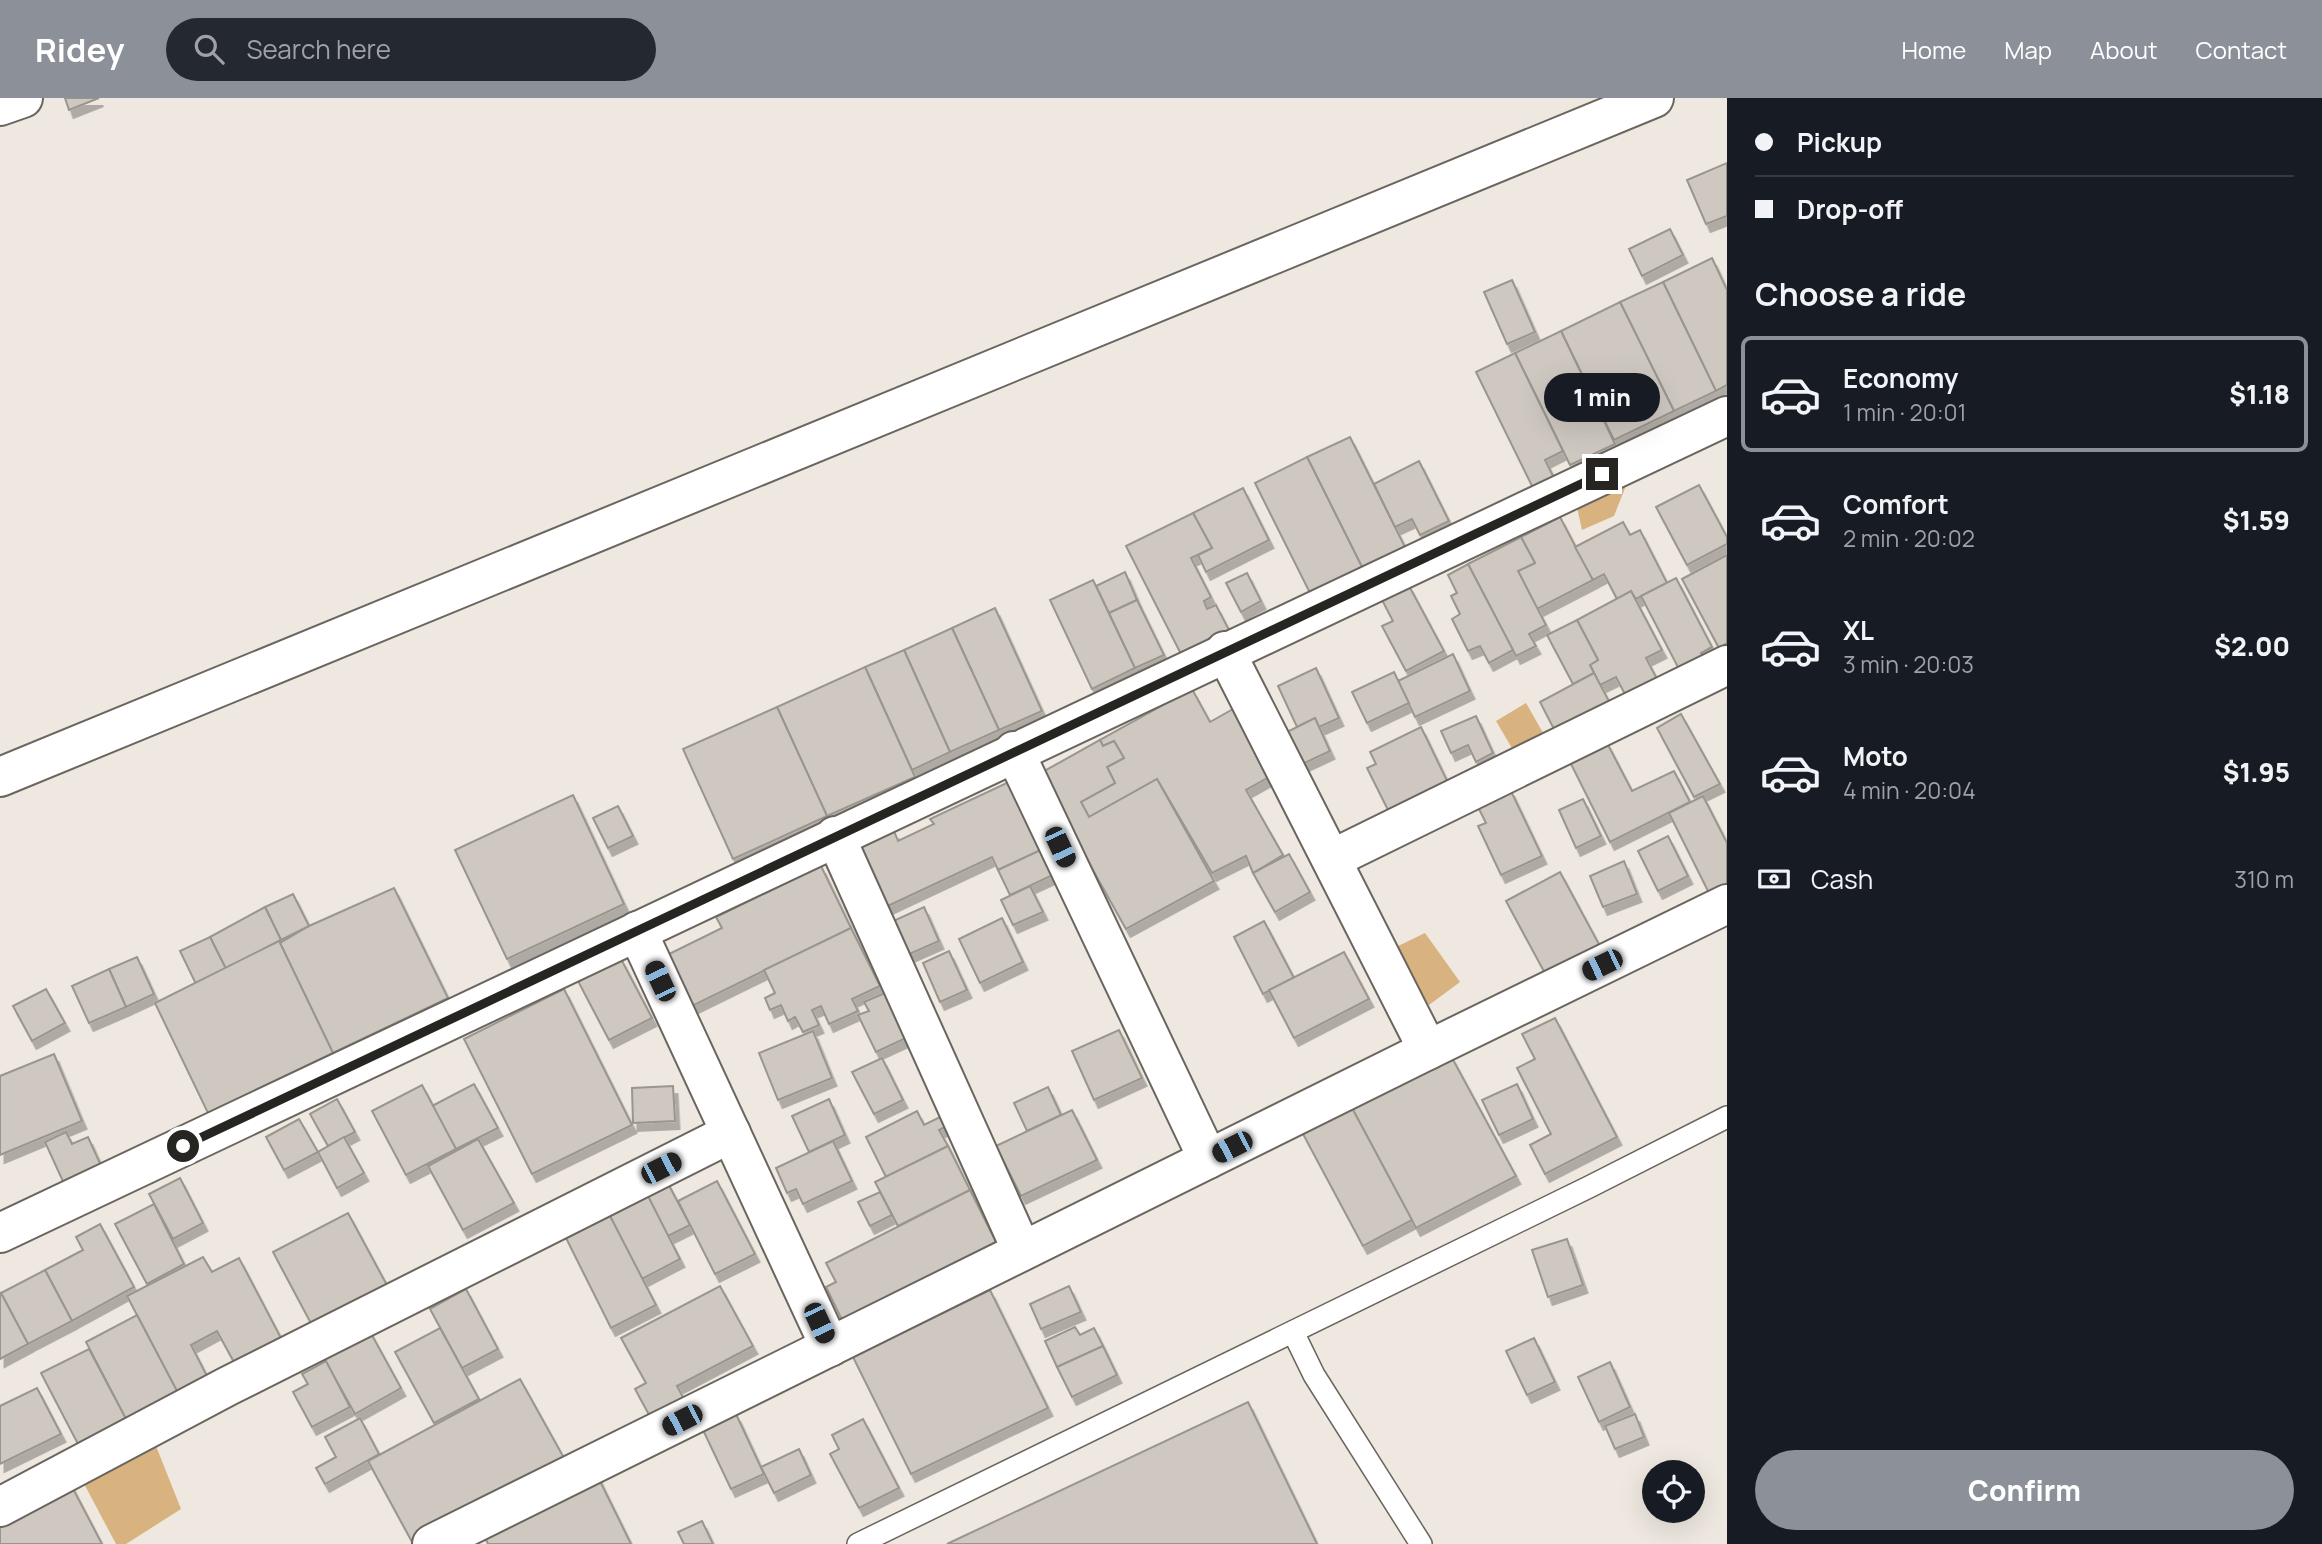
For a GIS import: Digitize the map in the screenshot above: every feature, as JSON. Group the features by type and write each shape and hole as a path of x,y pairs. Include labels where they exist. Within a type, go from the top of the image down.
{"street":[{"path":"0,106 23,98"},
{"path":"0,777 1654,98"},
{"path":"0,1233 1225,651 1727,416"},
{"path":"1225,651 1427,1049"},
{"path":"1332,859 1727,665"},
{"path":"1014,751 1208,1159"},
{"path":"835,836 1022,1251"},
{"path":"432,1544 1427,1049 1727,904"},
{"path":"636,931 830,1347"},
{"path":"0,1507 228,1385 731,1133"}],"lane":[{"path":"858,1544 1576,1194 1727,1116"},
{"path":"1293,1332 1314,1375 1421,1544"}],"shaded area":[{"path":"1629,478 1614,516 1582,530 1576,503"},
{"path":"1526,703 1546,738 1516,755 1496,721"},
{"path":"1425,933 1460,982 1429,1005 1392,949"},
{"path":"154,1441 181,1509 126,1544 116,1544 82,1480"}],"building":[{"path":"65,98 99,98 69,110"},
{"path":"1727,163 1727,216 1706,224 1687,180"},
{"path":"1670,229 1683,255 1642,276 1629,249"},
{"path":"1712,258 1727,290 1727,385 1716,391 1663,282"},
{"path":"1512,280 1535,332 1507,344 1484,292"},
{"path":"1663,282 1716,391 1674,411 1620,302"},
{"path":"1620,302 1674,411 1614,440 1561,331"},
{"path":"1561,331 1615,444 1570,465 1515,353"},
{"path":"1515,353 1563,451 1545,460 1555,480 1534,490 1476,372"},
{"path":"1350,437 1405,547 1362,567 1307,457"},
{"path":"1307,457 1362,567 1310,593 1255,483"},
{"path":"1419,461 1449,521 1420,535 1412,519 1395,527 1374,484"},
{"path":"1699,485 1727,537 1727,544 1687,565 1656,507"},
{"path":"1243,488 1269,540 1206,572 1198,555 1212,548 1193,513"},
{"path":"1193,513 1212,548 1191,558 1211,597 1204,601 1207,609 1216,605 1230,632 1182,656 1126,546"},
{"path":"1560,517 1593,580 1537,609 1518,571 1535,563 1521,537"},
{"path":"1623,522 1630,535 1640,530 1667,583 1636,599 1631,591 1617,599 1604,574 1593,580 1575,547"},
{"path":"1521,537 1535,563 1518,571 1546,625 1529,634 1536,646 1516,656 1468,564"},
{"path":"1727,555 1727,643 1719,648 1682,579"},
{"path":"1468,564 1513,650 1489,663 1480,646 1468,651 1452,619 1460,614 1451,596 1457,593 1448,575"},
{"path":"1125,572 1137,600 1109,613 1096,586"},
{"path":"1247,573 1261,601 1241,612 1226,583"},
{"path":"1676,578 1712,647 1701,653 1705,658 1680,671 1641,596"},
{"path":"1093,580 1135,668 1092,689 1050,600"},
{"path":"1408,584 1444,651 1406,671 1382,626 1393,621 1381,598"},
{"path":"1631,591 1662,650 1646,658 1658,681 1627,698 1616,677 1600,685 1590,665 1598,660 1577,620"},
{"path":"1137,600 1164,655 1135,668 1109,613"},
{"path":"995,608 1042,711 999,730 952,628"},
{"path":"1577,620 1598,660 1590,665 1594,673 1573,684 1547,635"},
{"path":"952,628 999,730 950,752 904,650"},
{"path":"904,650 950,752 912,770 865,667"},
{"path":"1453,654 1470,691 1415,717 1398,681"},
{"path":"865,667 915,777 827,816 777,707"},
{"path":"1316,668 1339,718 1319,727 1315,718 1297,727 1278,686"},
{"path":"1394,672 1409,703 1367,723 1352,692"},
{"path":"1594,673 1612,707 1557,735 1540,702"},
{"path":"1192,689 1210,722 1233,709 1271,776 1246,790 1283,855 1253,873 1246,856 1212,873 1157,779 1089,817 1081,802 1115,783 1107,767 1124,758 1114,741 1103,746 1100,740"},
{"path":"777,707 827,816 733,859 683,749"},
{"path":"1681,714 1720,784 1694,797 1657,728"},
{"path":"1476,716 1493,753 1476,762 1468,745 1451,753 1441,731"},
{"path":"1315,718 1330,751 1296,767 1281,735"},
{"path":"1421,727 1451,789 1392,818 1367,768 1376,764 1370,752"},
{"path":"1100,740 1103,746 1114,741 1124,758 1107,767 1115,783 1081,802 1089,817 1157,779 1214,881 1126,929 1039,774"},
{"path":"1606,741 1632,791 1674,771 1690,802 1610,842 1569,760"},
{"path":"1013,780 1045,848 998,870 992,857 875,912 856,849 894,831 898,841 934,824 930,819"},
{"path":"1510,789 1542,856 1501,875 1478,826 1486,823 1477,805"},
{"path":"573,795 624,904 507,959 455,850"},
{"path":"1703,796 1727,843 1727,887 1710,895 1669,813"},
{"path":"1583,799 1601,836 1576,848 1559,810"},
{"path":"618,806 633,836 608,848 593,818"},
{"path":"1668,836 1688,876 1658,891 1638,851"},
{"path":"1045,848 1057,873 1010,895 998,870"},
{"path":"1289,854 1310,892 1275,912 1253,873"},
{"path":"1624,861 1637,894 1603,907 1590,876"},
{"path":"821,866 851,928 690,1007 665,956 722,928 716,917"},
{"path":"1560,872 1601,948 1547,977 1506,901"},
{"path":"1030,886 1043,912 1013,925 1001,900"},
{"path":"394,888 448,998 333,1053 280,943 309,926"},
{"path":"293,894 309,926 281,940 265,907"},
{"path":"265,907 281,940 226,969 210,937"},
{"path":"924,907 939,941 905,956 889,923"},
{"path":"1002,918 1023,962 980,983 959,939"},
{"path":"1264,921 1294,978 1263,994 1234,937"},
{"path":"851,928 880,986 852,999 858,1011 829,1024 821,1006 812,1010 819,1025 803,1032 795,1017 788,1021 781,1005 770,1010 765,998 775,993 764,970"},
{"path":"210,937 226,969 196,984 180,951"},
{"path":"281,940 280,943 333,1053 208,1113 155,1003"},
{"path":"949,951 967,990 940,1002 923,963"},
{"path":"1344,952 1369,999 1294,1038 1269,990"},
{"path":"137,957 154,994 126,1007 109,969"},
{"path":"621,959 652,1018 609,1040 578,981"},
{"path":"109,969 126,1007 89,1023 72,986"},
{"path":"46,989 65,1023 32,1041 13,1006"},
{"path":"564,989 632,1125 532,1174 464,1039"},
{"path":"885,993 906,1038 876,1052 858,1015 869,1011 864,1002"},
{"path":"1555,1018 1617,1137 1545,1174 1530,1145 1551,1134 1517,1068 1535,1059 1522,1034"},
{"path":"1119,1030 1142,1078 1094,1100 1072,1051"},
{"path":"813,1031 832,1078 778,1100 759,1053"},
{"path":"54,1054 82,1121 0,1155 0,1076"},
{"path":"1451,1056 1516,1176 1416,1228 1352,1108"},
{"path":"882,1058 903,1100 874,1114 852,1072"},
{"path":"474,1084 498,1128 456,1149 432,1106"},
{"path":"1517,1084 1533,1119 1499,1135 1482,1100"},
{"path":"422,1085 456,1149 406,1175 372,1111"},
{"path":"673,1086 675,1121 633,1123 632,1088"},
{"path":"1048,1087 1061,1115 1027,1131 1014,1103"},
{"path":"337,1099 355,1132 328,1146 310,1114"},
{"path":"829,1099 845,1135 809,1152 792,1116"},
{"path":"1352,1108 1412,1220 1363,1246 1303,1134"},
{"path":"1072,1110 1097,1160 1021,1196 996,1146"},
{"path":"917,1111 924,1125 940,1117 945,1127 939,1130 948,1146 886,1177 866,1137"},
{"path":"299,1119 318,1152 284,1170 266,1137"},
{"path":"66,1132 72,1144 88,1137 103,1170 66,1188 45,1142"},
{"path":"344,1137 364,1173 337,1188 318,1152"},
{"path":"478,1139 514,1203 463,1230 428,1166"},
{"path":"833,1141 852,1181 803,1204 796,1189 787,1193 776,1168"},
{"path":"948,1146 970,1190 898,1226 875,1182"},
{"path":"180,1178 203,1223 173,1239 149,1194"},
{"path":"665,1178 690,1225 668,1236 644,1189"},
{"path":"717,1181 755,1254 715,1274 678,1201"},
{"path":"970,1190 996,1242 842,1320 826,1287 836,1282 826,1263"},
{"path":"880,1192 892,1215 870,1226 858,1202"},
{"path":"648,1196 680,1259 642,1279 610,1216"},
{"path":"154,1204 184,1264 147,1284 115,1224"},
{"path":"348,1213 389,1289 314,1329 273,1252"},
{"path":"610,1216 656,1305 611,1328 566,1238"},
{"path":"100,1224 134,1287 72,1321 45,1270 83,1250 76,1237"},
{"path":"1567,1239 1583,1285 1548,1297 1532,1250"},
{"path":"203,1257 212,1272 239,1258 282,1340 235,1364 217,1331 191,1345 208,1378 178,1393 127,1296"},
{"path":"45,1270 72,1321 28,1344 1,1293"},
{"path":"720,1286 753,1346 677,1386 687,1405 653,1422 635,1389 646,1383 621,1338"},
{"path":"1069,1286 1081,1312 1041,1329 1030,1304"},
{"path":"466,1289 498,1349 462,1368 430,1309"},
{"path":"990,1290 1048,1408 911,1474 853,1357"},
{"path":"0,1294 28,1344 0,1359"},
{"path":"137,1315 178,1393 126,1419 86,1342"},
{"path":"1075,1327 1080,1335 1094,1328 1103,1346 1057,1367 1045,1341"},
{"path":"368,1328 401,1388 355,1414 321,1353"},
{"path":"440,1328 479,1399 434,1423 395,1352"},
{"path":"1534,1338 1555,1382 1527,1395 1506,1351"},
{"path":"1103,1346 1117,1375 1072,1397 1057,1367"},
{"path":"89,1349 126,1419 78,1444 41,1373"},
{"path":"326,1361 350,1407 312,1427 293,1392 308,1384 302,1374"},
{"path":"1610,1362 1630,1407 1599,1422 1578,1377"},
{"path":"520,1379 564,1458 411,1540 368,1461"},
{"path":"37,1388 61,1434 0,1464 0,1406"},
{"path":"1248,1402 1317,1544 947,1544"},
{"path":"736,1414 764,1474 731,1489 703,1430"},
{"path":"1635,1414 1644,1437 1615,1449 1605,1426"},
{"path":"360,1418 379,1454 325,1484 316,1468 336,1457 325,1437"},
{"path":"863,1419 899,1488 859,1508 830,1454 839,1449 832,1435"},
{"path":"799,1449 811,1475 774,1493 761,1467"},
{"path":"597,1475 631,1544 488,1544 482,1531"},
{"path":"70,1483 102,1544 0,1544 0,1519"},
{"path":"702,1521 713,1544 684,1544 678,1532"}],"route":[{"path":"183,1146 1602,474"}]}
